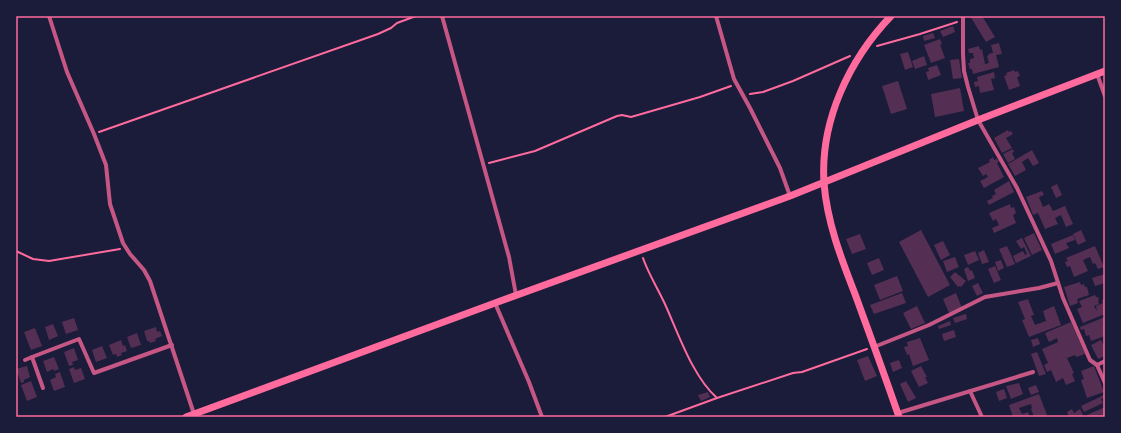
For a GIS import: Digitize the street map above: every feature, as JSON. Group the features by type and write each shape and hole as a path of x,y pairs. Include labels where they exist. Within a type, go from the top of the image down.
{"main road":[{"path":"891,16 866,46 854,64 835,108 829,129 825,155 824,183 834,239 899,415"},
{"path":"186,417 195,416 494,303 790,196 978,120 1105,71"}],"street":[{"path":"49,16 67,72 106,165 108,193 113,215 125,248 144,270 150,281 195,416"},
{"path":"442,16 509,257 516,295"},
{"path":"716,16 729,67 736,84 750,108 780,168 790,196"},
{"path":"963,16 964,71 978,120 1017,188 1051,261 1063,298 1090,360 1097,365 1105,383"},
{"path":"1097,74 1105,96"},
{"path":"874,347 929,325 985,297 1039,288 1058,283"},
{"path":"494,303 529,382 542,417"},
{"path":"25,360 79,339 94,373 172,345"},
{"path":"32,357 44,388"},
{"path":"1097,365 1105,361"},
{"path":"899,415 1033,372"},
{"path":"970,392 982,417"}],"path":[{"path":"94,134 235,83 378,34 391,28 397,23 416,16"},
{"path":"484,164 535,150 618,116 622,115 631,117 700,97 736,84"},
{"path":"16,251 33,259 49,261 125,248"},
{"path":"641,251 645,264 667,308 688,357 710,392 717,398"},
{"path":"665,417 717,398 793,373 802,372 874,347"}],"building":[{"path":"970,16 982,16 995,37 986,42"},
{"path":"953,26 955,32 943,37 940,31"},
{"path":"933,33 935,38 924,41 923,36"},
{"path":"940,39 942,44 940,45 945,58 931,63 924,45"},
{"path":"999,43 1002,54 996,55 999,67 973,74 968,63 970,63 970,59 974,58 973,53 969,53 968,49 979,46 980,50 982,49 985,64 989,63 987,56 989,55 988,54 993,53 991,45"},
{"path":"908,52 913,67 905,70 900,54"},
{"path":"924,56 927,65 915,69 912,61"},
{"path":"959,59 962,78 953,79 950,60"},
{"path":"937,65 941,75 928,80 926,72 929,71 928,68"},
{"path":"1014,70 1015,72 1018,71 1020,76 1017,77 1020,86 1009,90 1004,76 1007,75 1006,73"},
{"path":"994,72 995,78 991,79 994,90 980,93 979,86 975,87 974,82 978,81 977,77"},
{"path":"898,81 907,109 891,114 882,86"},
{"path":"960,88 964,111 935,117 931,94"},
{"path":"1008,130 1013,134 1006,138 1012,148 1002,153 994,138"},
{"path":"1013,149 1014,152 1012,153 1015,159 1008,163 1003,154"},
{"path":"1032,150 1039,163 1033,166 1028,158 1022,162 1026,170 1015,176 1008,164"},
{"path":"993,157 994,160 997,159 999,162 997,163 1004,177 984,188 980,181 988,177 986,174 983,176 978,168 990,162 989,160"},
{"path":"1009,181 1014,192 989,205 987,201 993,198 992,196 996,194 994,190"},
{"path":"1057,184 1062,195 1056,198 1051,187"},
{"path":"1042,191 1044,195 1039,197 1043,207 1049,204 1053,211 1065,206 1073,224 1066,227 1061,215 1055,218 1058,224 1045,229 1038,213 1033,215 1026,197"},
{"path":"1010,204 1011,208 1014,207 1016,213 1013,215 1016,223 994,233 992,228 999,225 996,219 993,221 989,213"},
{"path":"921,230 950,285 928,297 899,242"},
{"path":"1081,230 1086,241 1078,245 1073,234"},
{"path":"1034,233 1042,250 1032,255 1024,238"},
{"path":"860,234 866,249 852,254 846,239"},
{"path":"1073,235 1075,240 1066,243 1069,248 1055,254 1051,244"},
{"path":"1022,238 1031,256 1016,263 1013,256 1023,251 1025,255 1027,254 1024,247 1021,249 1016,241"},
{"path":"943,241 950,255 941,260 934,245"},
{"path":"1007,246 1015,264 1007,267 999,249"},
{"path":"1095,246 1104,267 1098,269 1095,263 1093,264 1090,257 1083,260 1088,271 1074,277 1070,266 1067,267 1065,262 1068,261 1066,258"},
{"path":"984,250 989,262 982,264 978,253"},
{"path":"975,251 979,260 968,265 964,255"},
{"path":"955,257 959,267 947,272 943,261"},
{"path":"879,258 884,270 872,275 867,263"},
{"path":"1001,260 1004,268 998,271 995,262"},
{"path":"995,266 1001,280 994,283 988,269"},
{"path":"968,267 970,271 972,270 975,278 968,281 964,269"},
{"path":"955,272 966,281 961,287 958,287 950,277"},
{"path":"1105,274 1105,283 1095,286 1092,278"},
{"path":"897,276 903,291 880,300 874,285"},
{"path":"1080,282 1081,285 1084,284 1085,287 1087,287 1089,295 1077,299 1078,303 1070,306 1064,287"},
{"path":"978,283 983,293 977,296 972,286"},
{"path":"902,293 906,303 874,314 870,305"},
{"path":"956,293 962,308 949,313 943,299"},
{"path":"1095,295 1099,300 1099,304 1094,306 1097,311 1096,306 1103,303 1102,300 1105,299 1105,314 1083,323 1077,309 1082,307 1079,301"},
{"path":"1028,299 1034,315 1031,316 1035,325 1046,321 1043,311 1054,306 1061,325 1029,337 1022,320 1025,319 1018,302"},
{"path":"917,306 925,323 911,329 903,313"},
{"path":"966,314 967,319 955,323 953,318"},
{"path":"1105,317 1105,336 1091,341 1089,335 1086,336 1084,329 1081,330 1080,327"},
{"path":"74,318 78,330 66,334 62,322"},
{"path":"950,321 951,325 939,329 938,326"},
{"path":"1071,322 1085,354 1067,358 1074,373 1072,374 1075,381 1066,385 1063,378 1056,382 1051,370 1047,372 1044,365 1048,363 1042,349 1058,342 1057,338 1049,342 1045,333"},
{"path":"53,324 58,336 49,340 45,327"},
{"path":"156,327 157,332 160,331 162,336 155,339 156,341 150,343 147,341 144,331"},
{"path":"35,328 42,346 31,350 24,332"},
{"path":"954,330 956,337 944,341 942,334"},
{"path":"137,333 141,345 131,348 127,337"},
{"path":"920,338 929,360 913,366 909,354 907,355 904,347 908,346 907,342"},
{"path":"1038,338 1040,344 1033,347 1031,340"},
{"path":"121,340 127,351 121,353 122,355 117,357 116,354 113,355 109,345"},
{"path":"1101,340 1105,348 1105,356 1098,359 1091,345"},
{"path":"102,346 107,358 96,362 92,350"},
{"path":"74,348 78,360 72,362 73,365 69,366 64,352"},
{"path":"1037,352 1046,374 1039,376 1031,354"},
{"path":"868,356 877,376 865,381 857,360"},
{"path":"54,357 59,369 54,371 53,369 47,372 43,361"},
{"path":"899,360 902,368 893,372 890,363"},
{"path":"27,366 30,377 21,383 16,369"},
{"path":"921,366 927,377 925,377 928,383 919,387 911,371"},
{"path":"1094,366 1104,392 1087,398 1081,380 1084,379 1081,371"},
{"path":"74,367 75,370 81,368 85,379 74,383 69,369"},
{"path":"60,372 65,387 54,391 50,380 56,377 55,374"},
{"path":"31,381 37,397 27,401 21,385"},
{"path":"906,381 916,398 908,402 900,384"},
{"path":"1019,383 1023,394 1011,399 1006,386"},
{"path":"1036,385 1039,392 1031,395 1028,388"},
{"path":"1004,389 1007,398 999,401 996,392"},
{"path":"708,392 710,397 701,401 698,395"},
{"path":"1039,394 1047,415 1034,417 1031,404 1019,408 1022,414 1028,412 1030,417 1013,417 1009,405"},
{"path":"1104,395 1105,397 1101,399 1103,403 1084,412 1081,406"},
{"path":"1105,407 1105,417 1088,417 1087,415"},
{"path":"1072,409 1074,413 1080,409 1083,415 1080,417 1069,417 1067,412"}]}
